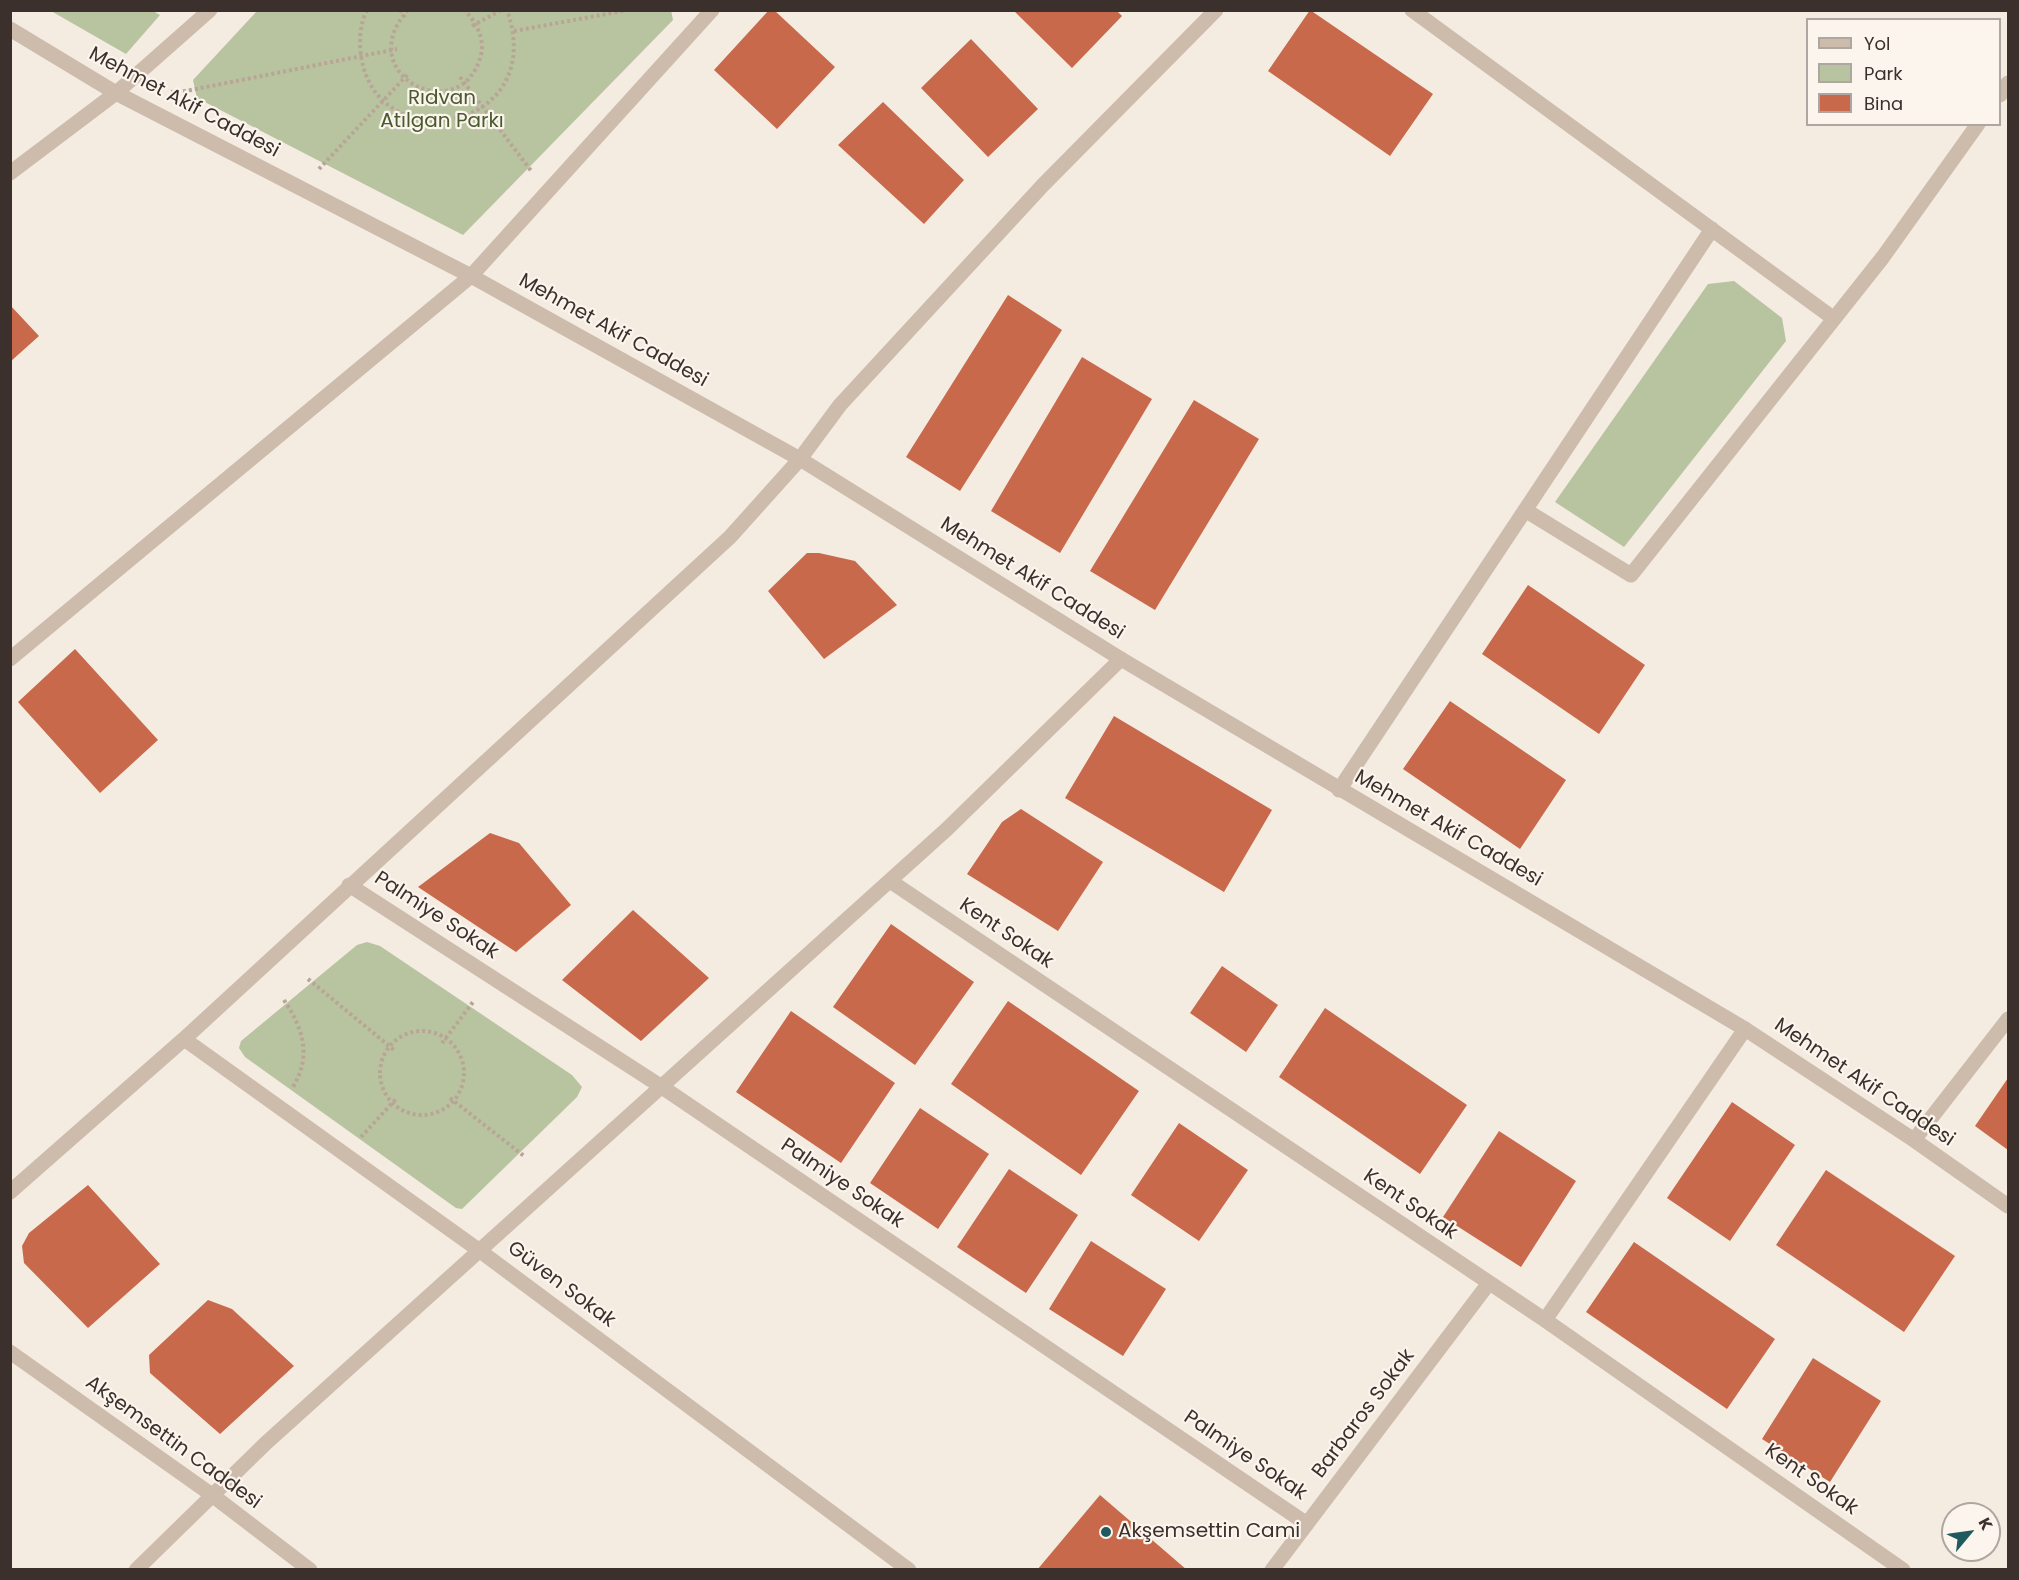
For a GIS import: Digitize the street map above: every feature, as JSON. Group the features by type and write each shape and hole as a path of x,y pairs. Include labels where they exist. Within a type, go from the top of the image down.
{"street":[{"path":"10,173 116,93 210,10"},
{"path":"10,659 471,276 712,10"},
{"path":"10,1192 184,1039 730,537 800,459 840,405 1043,185 1216,10"},
{"path":"1412,10 1833,318"},
{"name":"Mehmet Akif Caddesi","path":"10,28 116,93 471,276 800,459 1121,659 1745,1029 1914,1140 2008,1206"},
{"path":"1525,510 1630,575 1883,256 1977,126"},
{"path":"1339,790 1712,229"},
{"path":"136,1569 275,1435 947,829 1121,659"},
{"name":"Kent Sokak","path":"890,881 1545,1320 1903,1569"},
{"name":"Palmiye Sokak","path":"349,885 662,1087 1307,1524"},
{"path":"1914,1140 2008,1019"},
{"path":"1545,1320 1745,1029"},
{"name":"Güven Sokak","path":"184,1039 346,1153 909,1569"},
{"name":"Barbaros Sokak","path":"1272,1569 1489,1283"},
{"name":"Akşemsettin Caddesi","path":"10,1352 212,1496 309,1569"}],"path":[{"path":"368,10 359,42 363,68 376,92 395,110 420,120 446,122 472,114 492,100 506,80 514,57 514,32 507,10"},
{"path":"400,10 405,17"},
{"path":"408,10 391,37 395,67 404,79 430,92 444,92 464,82 477,66 482,52 481,38 464,10"},
{"path":"474,25 501,10"},
{"path":"514,32 628,10"},
{"path":"163,92 186,91 394,50"},
{"path":"319,169 409,73"},
{"path":"460,77 535,176"},
{"path":"308,979 394,1050"},
{"path":"284,1000 304,1035 305,1056 301,1074 288,1096"},
{"path":"442,1043 473,1002"},
{"path":"419,1030 433,1032 446,1038 456,1048 463,1068 461,1089 443,1109 430,1114 403,1111 384,1092 380,1079 380,1065 390,1046 405,1034 419,1030"},
{"path":"452,1099 524,1156"},
{"path":"346,1153 394,1101"}],"green space":[{"name":"Rıdvan Atılgan Parkı","path":"671,10 673,20 463,235 197,98 193,80 257,11"},
{"path":"51,11 153,11 160,15 126,54"},
{"path":"1734,281 1782,318 1786,341 1624,547 1555,502 1708,284"},
{"path":"367,942 380,946 572,1075 582,1087 577,1097 462,1209 456,1208 245,1057 239,1048 241,1041 357,945"}],"building":[{"path":"769,10 774,10 835,67 777,129 714,70"},
{"path":"1013,10 1116,10 1122,16 1072,68"},
{"path":"1310,10 1433,94 1390,156 1268,71"},
{"path":"971,39 1038,109 988,157 921,88"},
{"path":"883,102 964,180 924,224 838,145"},
{"path":"1008,295 1062,330 960,491 906,457"},
{"path":"10,305 39,336 10,362"},
{"path":"1082,357 1152,399 1060,553 991,511"},
{"path":"1194,400 1259,439 1155,610 1090,571"},
{"path":"807,553 819,553 855,561 897,605 824,659 768,591"},
{"path":"1528,585 1645,665 1599,734 1482,654"},
{"path":"75,649 158,740 100,793 18,702"},
{"path":"1450,701 1566,780 1520,849 1403,769"},
{"path":"1114,716 1272,810 1224,892 1065,798"},
{"path":"1021,809 1103,862 1058,931 967,874 1002,822"},
{"path":"490,833 519,843 571,905 516,952 418,887"},
{"path":"633,910 709,978 641,1041 562,980"},
{"path":"891,924 974,982 915,1065 833,1007"},
{"path":"1222,966 1278,1005 1246,1052 1190,1013"},
{"path":"1008,1001 1139,1091 1081,1175 951,1084"},
{"path":"1325,1008 1467,1105 1420,1174 1279,1077"},
{"path":"791,1011 895,1083 841,1163 736,1092"},
{"path":"2008,1078 2008,1150 1975,1126"},
{"path":"1732,1102 1795,1145 1730,1241 1667,1198"},
{"path":"920,1108 989,1154 938,1229 870,1183"},
{"path":"1179,1123 1248,1170 1199,1241 1131,1195"},
{"path":"1499,1131 1576,1181 1521,1267 1443,1217"},
{"path":"1009,1169 1078,1215 1026,1293 957,1247"},
{"path":"1826,1170 1955,1256 1904,1332 1776,1245"},
{"path":"88,1185 160,1264 88,1328 24,1263 22,1246 29,1233"},
{"path":"1091,1241 1166,1289 1123,1356 1049,1309"},
{"path":"1634,1242 1775,1339 1727,1409 1586,1312"},
{"path":"208,1300 232,1309 294,1366 220,1434 150,1373 149,1355"},
{"path":"1813,1358 1881,1401 1830,1482 1762,1439"},
{"name":"Akşemsettin Cami","path":"1100,1495 1187,1570 1037,1570"}],"place":[{"name":"Akşemsettin Cami","path":"1106,1532"}]}
